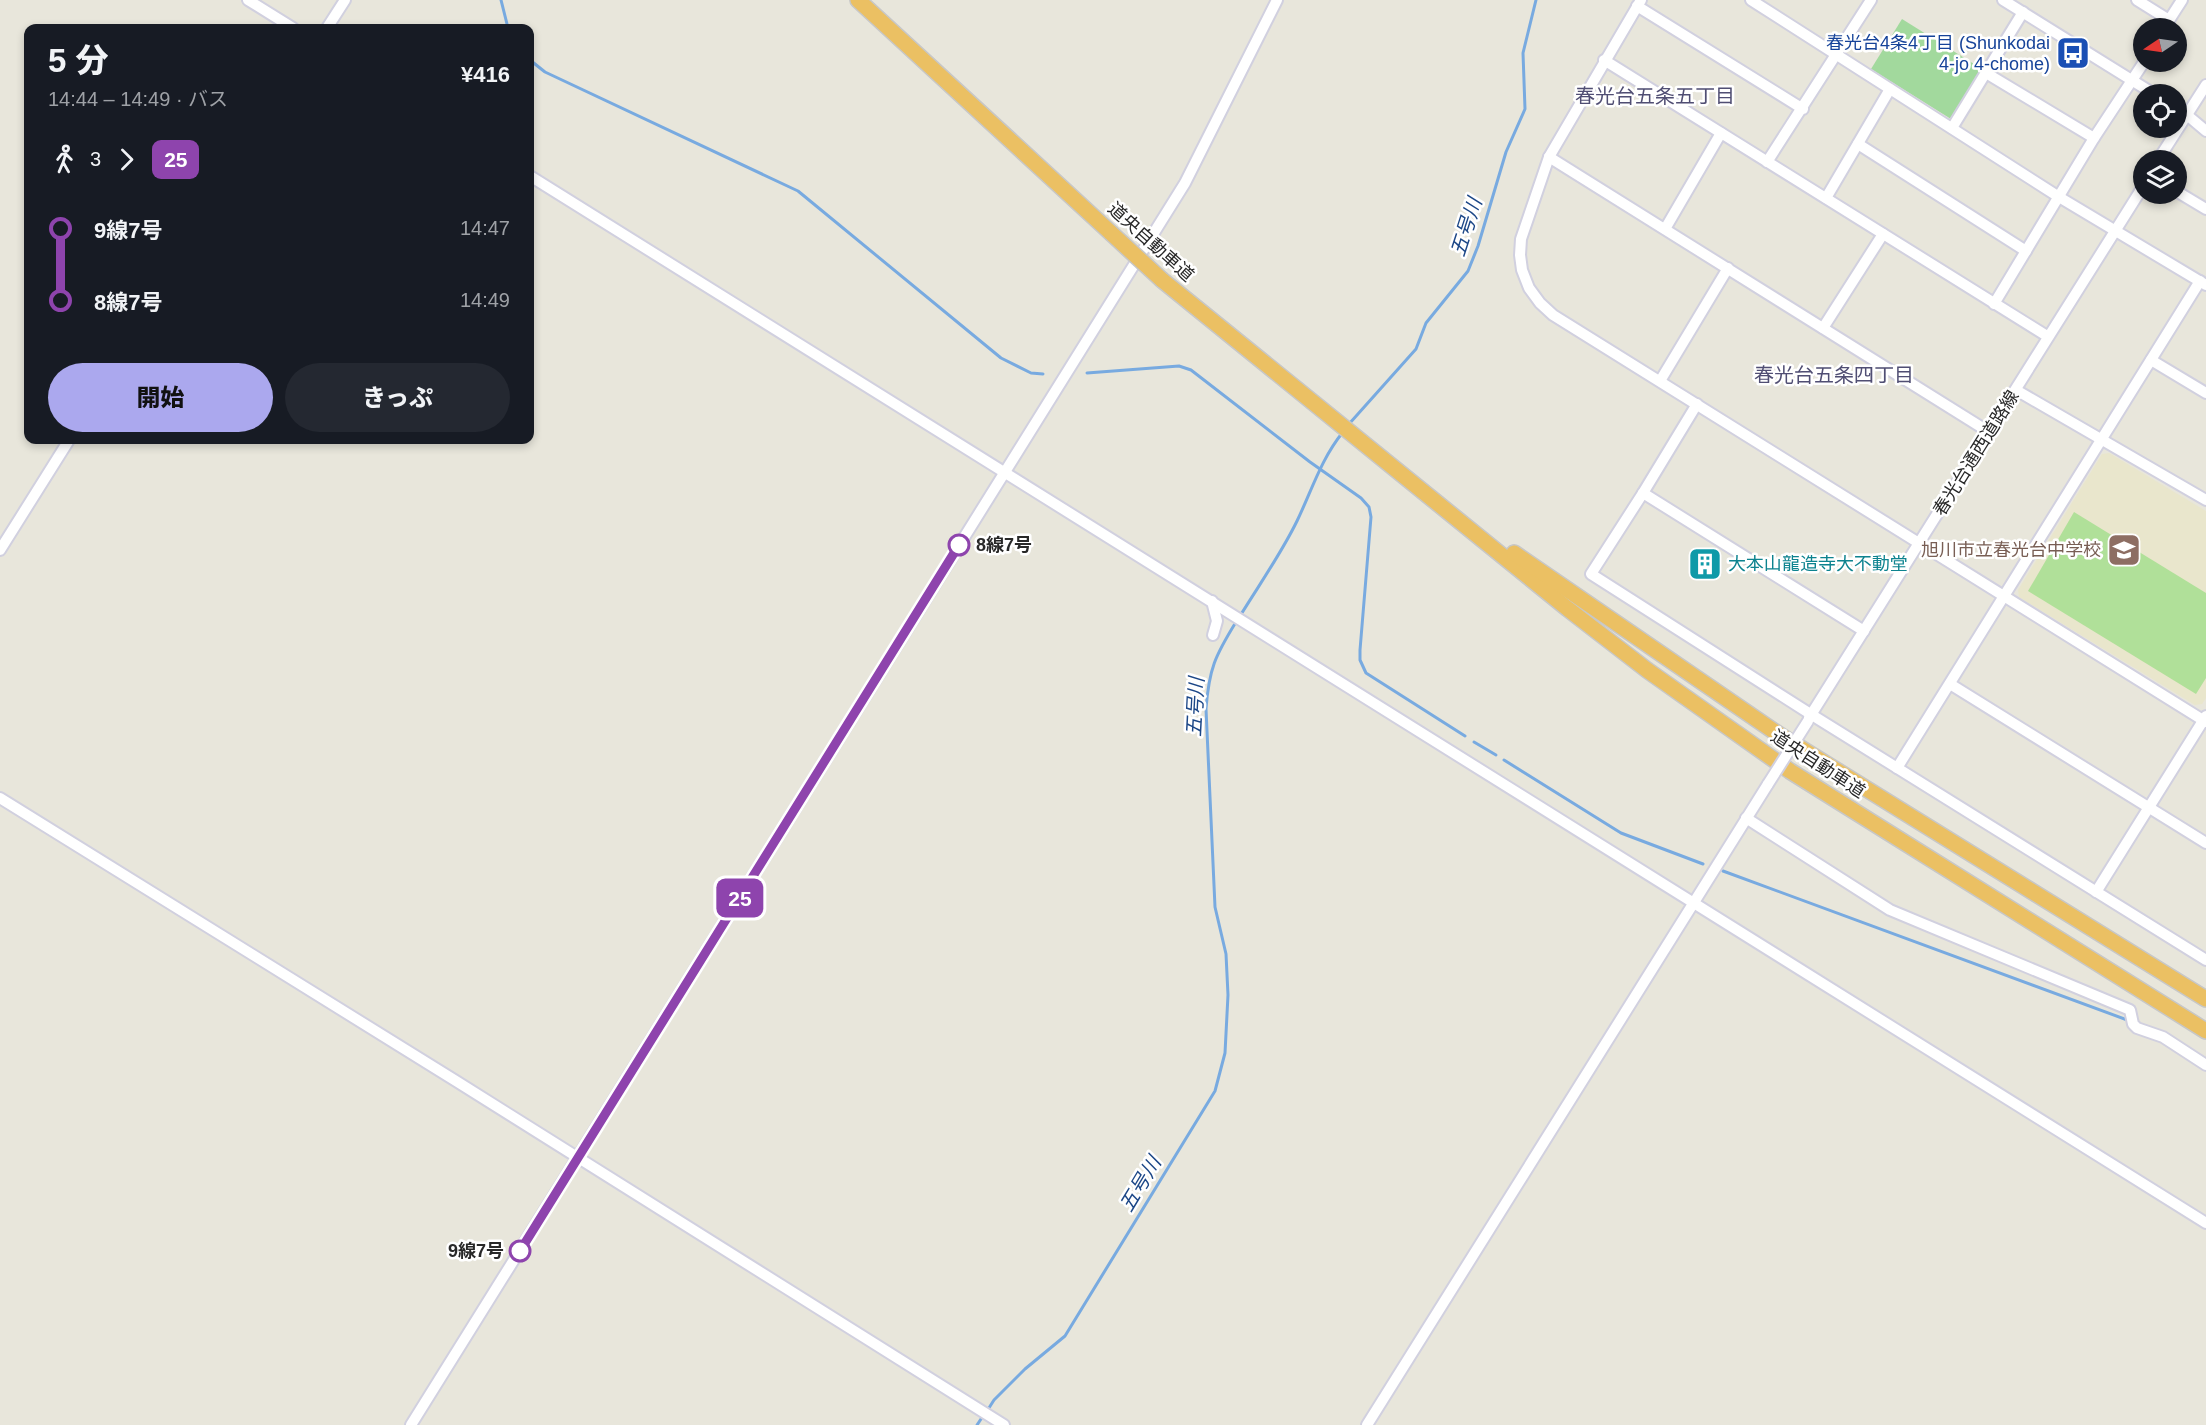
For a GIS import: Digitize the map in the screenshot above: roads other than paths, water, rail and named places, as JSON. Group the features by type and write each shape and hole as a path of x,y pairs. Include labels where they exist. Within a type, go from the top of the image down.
{"highway":[{"name":"道央自動車道","path":"858,0 1162,280 1647,670 1767,756 2206,1031"},
{"name":"道央自動車道","path":"1432,497 1781,736 2206,999"}],"street":[{"path":"248,0 287,24"},
{"path":"330,24 345,0"},
{"path":"411,1425 1185,183 1277,0"},
{"path":"1751,0 2058,197 2203,283 2151,360 1897,768"},
{"path":"1767,162 1871,0"},
{"path":"2003,0 2138,84"},
{"path":"2137,0 2160,18"},
{"path":"2171,18 2182,0"},
{"path":"1803,109 1639,3 1549,157 1521,239 1521,263 1529,288 1553,315 1918,544 2205,720 2096,892"},
{"path":"1952,128 2023,12"},
{"path":"1604,60 2048,336"},
{"path":"1994,304 2094,138 2137,72"},
{"path":"1986,73 2094,138"},
{"path":"2206,85 2187,115 2206,131"},
{"path":"1826,198 1890,89"},
{"path":"1665,229 1721,133"},
{"path":"1857,144 2026,250"},
{"path":"1549,157 1989,432"},
{"path":"534,178 2206,1223"},
{"path":"2187,198 2206,209"},
{"name":"春光台通西道路線","path":"1366,1425 2133,202"},
{"path":"1823,328 1883,234"},
{"path":"1660,381 1728,268"},
{"path":"2151,360 2206,393"},
{"path":"2016,390 2206,500"},
{"path":"1696,404 1592,574 1810,718 1897,768 2206,960"},
{"path":"0,550 66,444"},
{"path":"1643,493 1864,631"},
{"path":"1212,601 1217,621 1213,635"},
{"path":"1950,684 2206,843"},
{"path":"0,798 1004,1425"},
{"path":"1746,818 1890,910 2130,1010 2137,1028 2163,1037 2206,1065"}],"waterway":[{"path":"501,0 507,24"},
{"name":"五号川","path":"1349,424 1416,349 1426,323 1468,271 1478,246 1506,152 1525,109 1523,53 1536,0"},
{"path":"534,63 545,72 798,191 1001,358 1031,373 1043,374"},
{"path":"1087,373 1179,366 1191,370 1310,462 1361,498 1369,507 1371,517 1360,660 1366,673 1465,736"},
{"name":"五号川","path":"1240,616 1284,545 1323,464 1343,432"},
{"name":"五号川","path":"987,1411 994,1400 1025,1369 1065,1336 1215,1091 1225,1053 1228,995 1226,954 1215,907 1206,709 1214,663 1236,622"},
{"path":"1474,742 1496,755"},
{"path":"1504,760 1621,833 1703,864"},
{"path":"1723,871 2130,1021"},
{"name":"五号川","path":"977,1425 983,1416"}],"place":[{"name":"春光台4条4丁目 (Shunkodai 4-jo 4-chome)","path":"2073,53"},
{"name":"8線7号","path":"959,545"},
{"name":"旭川市立春光台中学校","path":"2124,550"},
{"name":"大本山龍造寺大不動堂","path":"1705,564"},
{"name":"9線7号","path":"520,1251"}],"district":[{"name":"春光台五条五丁目","path":"1655,96"},
{"name":"春光台五条四丁目","path":"1834,375"}]}
